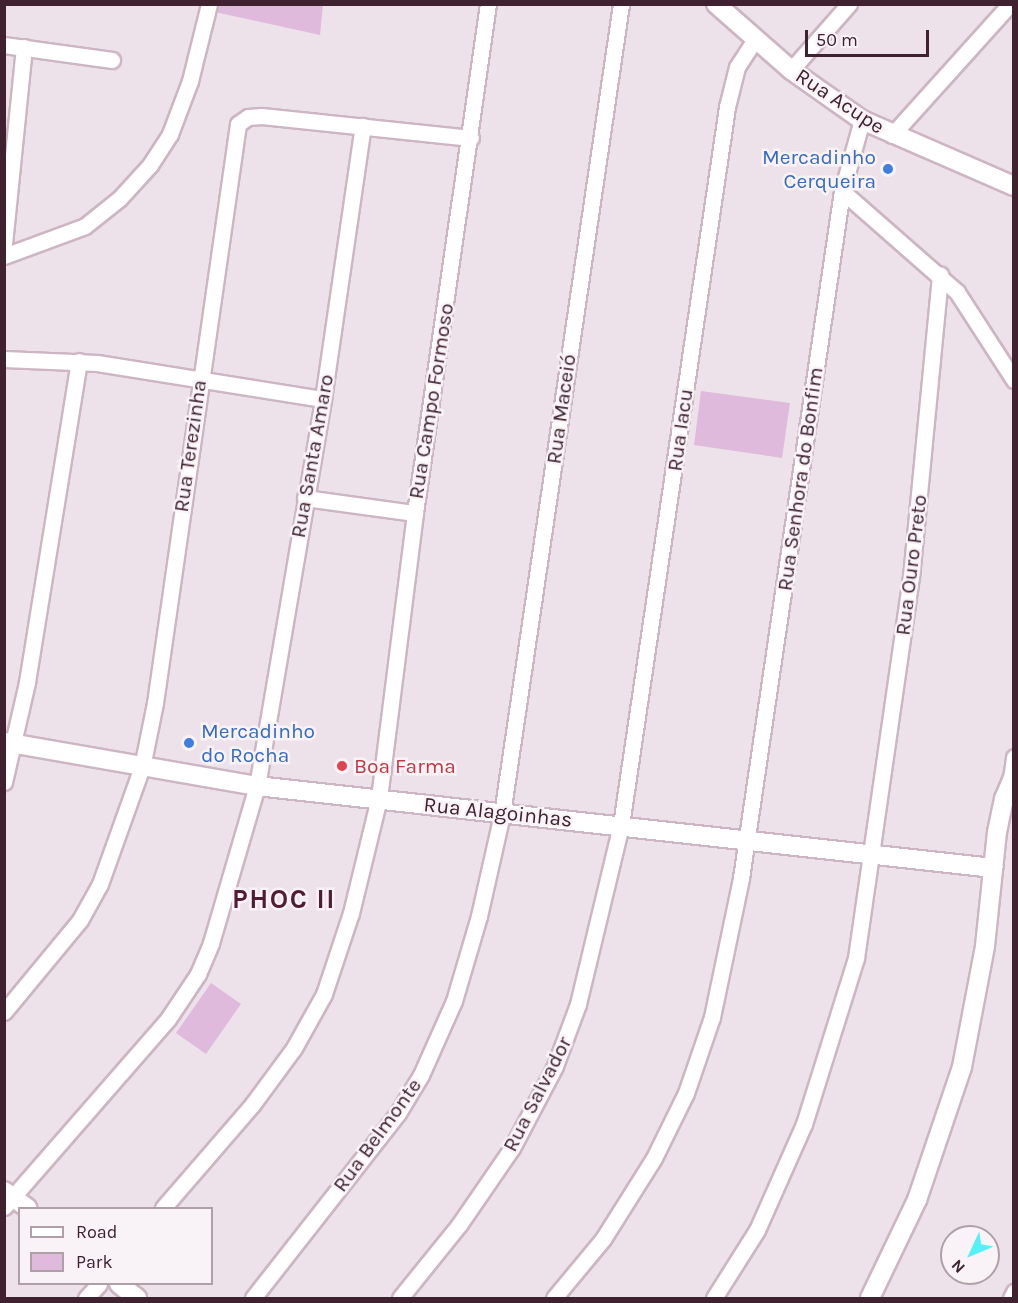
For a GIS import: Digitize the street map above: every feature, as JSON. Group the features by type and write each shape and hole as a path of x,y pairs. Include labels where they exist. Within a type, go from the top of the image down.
{"street":[{"path":"4,256 85,226 119,199 150,165 170,134 190,81 209,4"},
{"name":"Rua Campo Formoso","path":"165,1207 264,1090 309,1022 341,945 379,798 415,513 471,138 488,4"},
{"name":"Rua Maceió","path":"502,813 621,4"},
{"name":"Rua Acupe","path":"716,4 791,70 862,120 892,135 1014,186"},
{"path":"791,70 849,4"},
{"path":"892,135 1010,4"},
{"name":"Rua Iacu","path":"621,825 727,107 738,67 755,39"},
{"path":"4,45 112,60"},
{"path":"4,244 24,46"},
{"name":"Rua Terezinha","path":"4,1012 80,920 100,884 142,767 155,704 199,381 238,124 255,116 363,126"},
{"name":"Rua Senhora do Bonfim","path":"554,1299 585,1263 627,1202 686,1093 720,987 746,840 842,191 862,120"},
{"path":"363,126 471,138"},
{"name":"Rua Santa Amaro","path":"12,1201 155,1034 198,974 211,944 257,786 304,498 323,399 363,126"},
{"path":"842,191 940,274 975,316 1014,380"},
{"name":"Rua Ouro Preto","path":"714,1299 757,1230 804,1124 856,958 873,855 911,577 940,274"},
{"path":"4,359 79,361 323,399"},
{"path":"4,782 79,361"},
{"path":"304,498 415,513"},
{"name":"Rua Alagoinhas","path":"10,743 257,786 993,868"},
{"path":"870,1299 917,1200 962,1067 985,946 993,868 1004,799 1012,777 1014,757"},
{"name":"Rua Belmonte","path":"253,1299 398,1113 421,1075 454,1001 492,865 502,813"},
{"name":"Rua Salvador","path":"400,1299 488,1186 555,1066 578,1004 621,825"},
{"path":"86,1299 98,1285"},
{"path":"120,1285 137,1299"},
{"path":"1011,1299 1014,1292"}],"green space":[{"path":"216,5 323,5 320,35 215,12"},
{"path":"701,391 790,403 782,458 694,445"},
{"path":"211,983 241,1004 206,1054 176,1033"}],"place":[{"name":"Mercadinho Cerqueira","path":"888,169"},
{"name":"Mercadinho do Rocha","path":"189,743"},
{"name":"Boa Farma","path":"342,766"}],"district":[{"name":"PHOC II","path":"284,900"}]}
